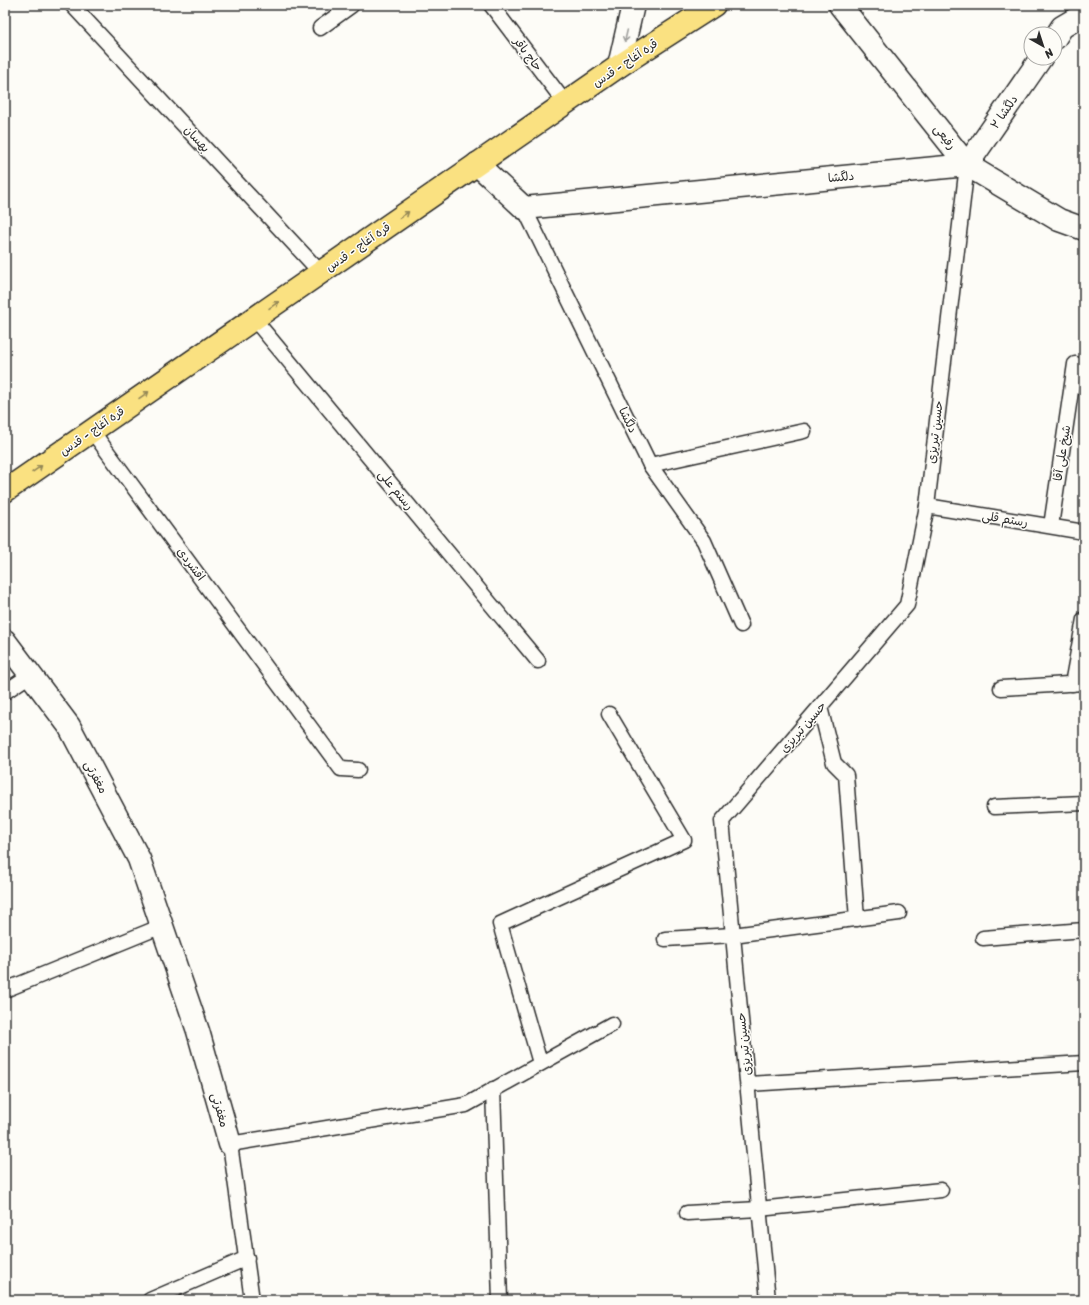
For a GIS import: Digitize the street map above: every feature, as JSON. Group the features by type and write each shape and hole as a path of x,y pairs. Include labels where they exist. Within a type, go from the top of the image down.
{"main road":[{"name":"قره آغاج - قدس","path":"5,491 619,66 714,5"}],"street":[{"path":"619,66 633,5"},
{"name":"رفیعی","path":"840,5 967,165 1059,220 1084,229"},
{"path":"1063,26 1084,14"},
{"name":"دلگشا ۲","path":"967,165 1035,66"},
{"name":"دلگشا","path":"477,164 524,208 967,165"},
{"name":"مغفرتی","path":"5,641 68,726 139,859 198,1031 230,1144"}],"lane":[{"path":"320,28 352,5"},
{"name":"حاج باقر","path":"491,5 566,104"},
{"name":"بهسان","path":"75,6 321,273"},
{"name":"حسین تبریزی","path":"768,1300 722,821 907,605 927,506 967,165"},
{"name":"دلگشا","path":"524,208 650,465 704,541 741,625"},
{"name":"رستم علی","path":"254,319 538,661"},
{"name":"شیخ علی آقا","path":"1051,526 1075,364 1084,367"},
{"name":"افشردی","path":"92,431 341,769 358,770"},
{"path":"650,465 804,431"},
{"name":"رستم قلی","path":"927,506 1084,532"},
{"path":"1001,688 1078,683 1084,619"},
{"path":"5,692 30,675"},
{"path":"820,707 834,763 846,775 857,919"},
{"path":"540,1063 500,924 684,840 609,714"},
{"path":"994,807 1084,803"},
{"path":"664,939 733,935 899,913"},
{"path":"5,990 162,926"},
{"path":"983,938 1084,930"},
{"path":"230,1144 466,1105 612,1024"},
{"path":"748,1084 1084,1063"},
{"path":"494,1089 500,1300"},
{"name":"مغفرتی","path":"230,1144 252,1300"},
{"path":"687,1213 759,1209 941,1190"},
{"path":"150,1300 247,1258"}]}
